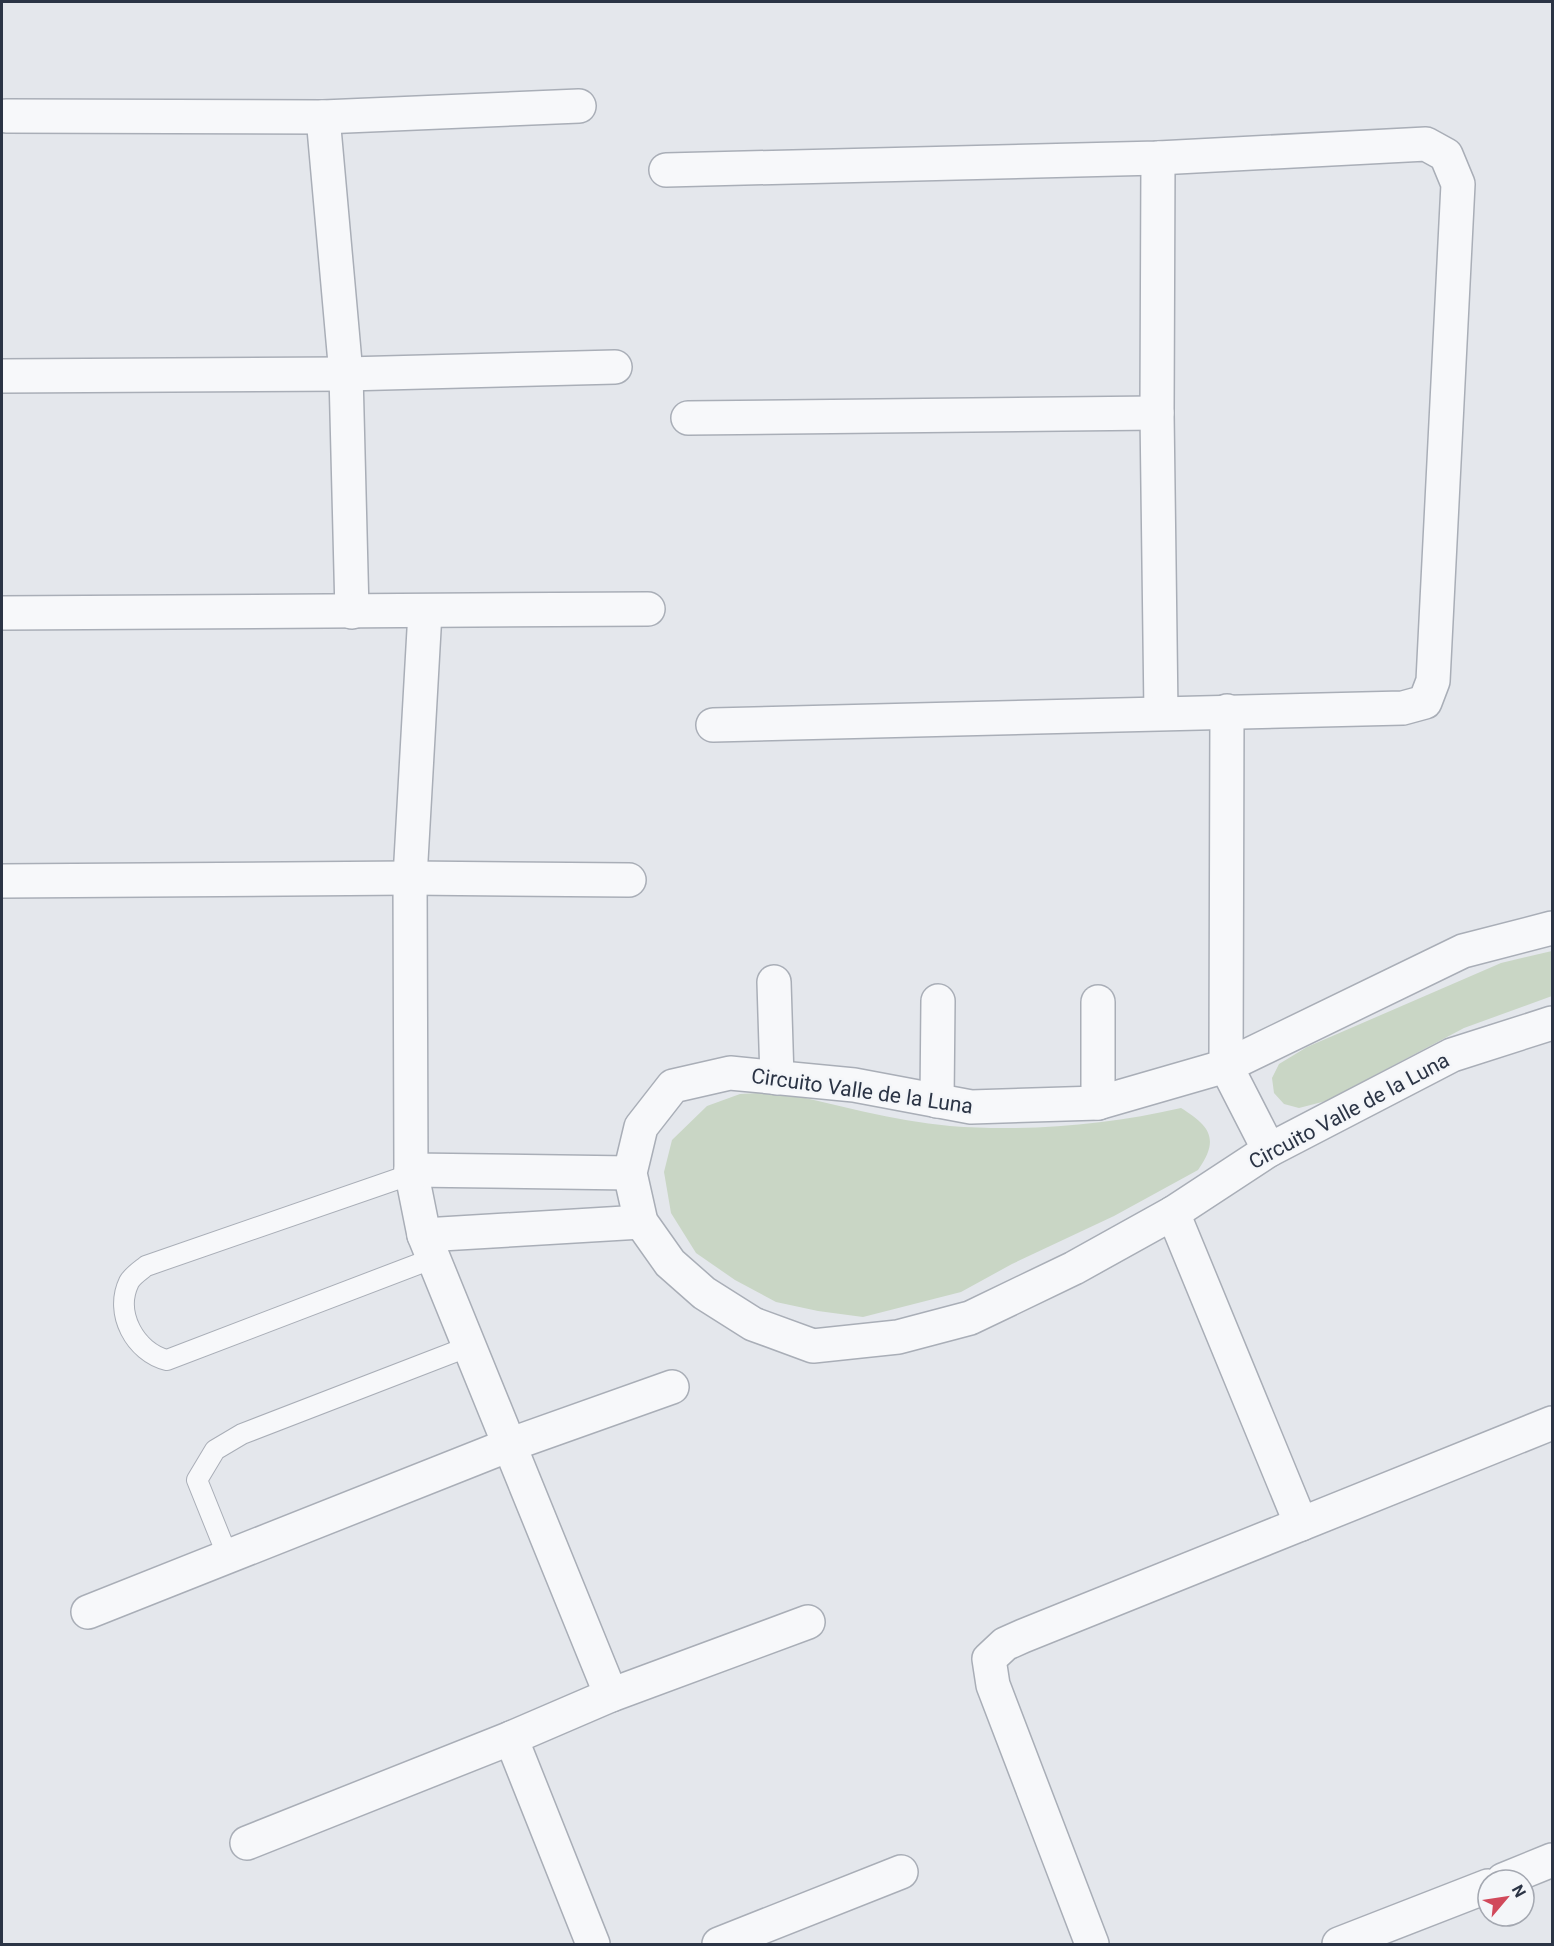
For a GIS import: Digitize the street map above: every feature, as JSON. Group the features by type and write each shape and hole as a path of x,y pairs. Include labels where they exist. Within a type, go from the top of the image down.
{"street":[{"path":"6,116 323,117 579,106"},
{"path":"323,117 346,374 352,612"},
{"path":"666,170 1158,158 1425,144 1446,155 1458,184 1433,681 1425,702 1403,708 713,724"},
{"path":"1158,158 1157,413 1161,713"},
{"path":"2,376 346,374 615,367"},
{"path":"688,418 1157,413"},
{"path":"2,613 648,609"},
{"path":"425,612 410,878 412,1172 429,1247 611,1695"},
{"path":"1227,711 1226,1066 1269,1150"},
{"path":"2,881 410,878 629,880"},
{"name":"Circuito Valle de la Luna","path":"1552,928 1463,951 1226,1066 1098,1103 971,1107 854,1085 730,1073 673,1086 641,1127 630,1173 641,1222 670,1263 704,1293 753,1324 813,1346 898,1337 969,1318 1074,1268 1173,1213 1269,1150 1452,1055 1552,1023"},
{"path":"774,982 777,1078"},
{"path":"938,1001 938,1101"},
{"path":"1098,1002 1098,1103"},
{"path":"412,1172 630,1173"},
{"path":"1173,1213 1301,1524"},
{"path":"429,1247 641,1222"},
{"path":"88,1612 509,1445 672,1387"},
{"path":"1092,1944 993,1685 989,1659 1005,1644 1023,1635 1552,1423"},
{"path":"247,1843 511,1738 611,1695 808,1622"},
{"path":"511,1738 593,1944"},
{"path":"1532,1868 1552,1860"},
{"path":"719,1944 901,1872"},
{"path":"1339,1944 1476,1891"}],"lane":[{"path":"412,1172 146,1266 130,1280 125,1300 126,1318 141,1347 153,1356 167,1360 429,1247"},
{"path":"228,1557 196,1480 215,1450 242,1434 470,1347"}],"green space":[{"path":"1552,951 1552,996 1464,1028 1326,1101 1299,1108 1284,1104 1274,1093 1272,1078 1279,1064 1307,1047 1501,963"},
{"path":"779,1092 864,1112 929,1124 979,1128 1066,1126 1124,1119 1181,1108 1205,1127 1209,1134 1209,1150 1198,1170 1114,1216 1012,1264 961,1292 863,1317 818,1311 776,1302 735,1280 696,1253 671,1213 664,1172 672,1140 707,1106 740,1094"}]}
